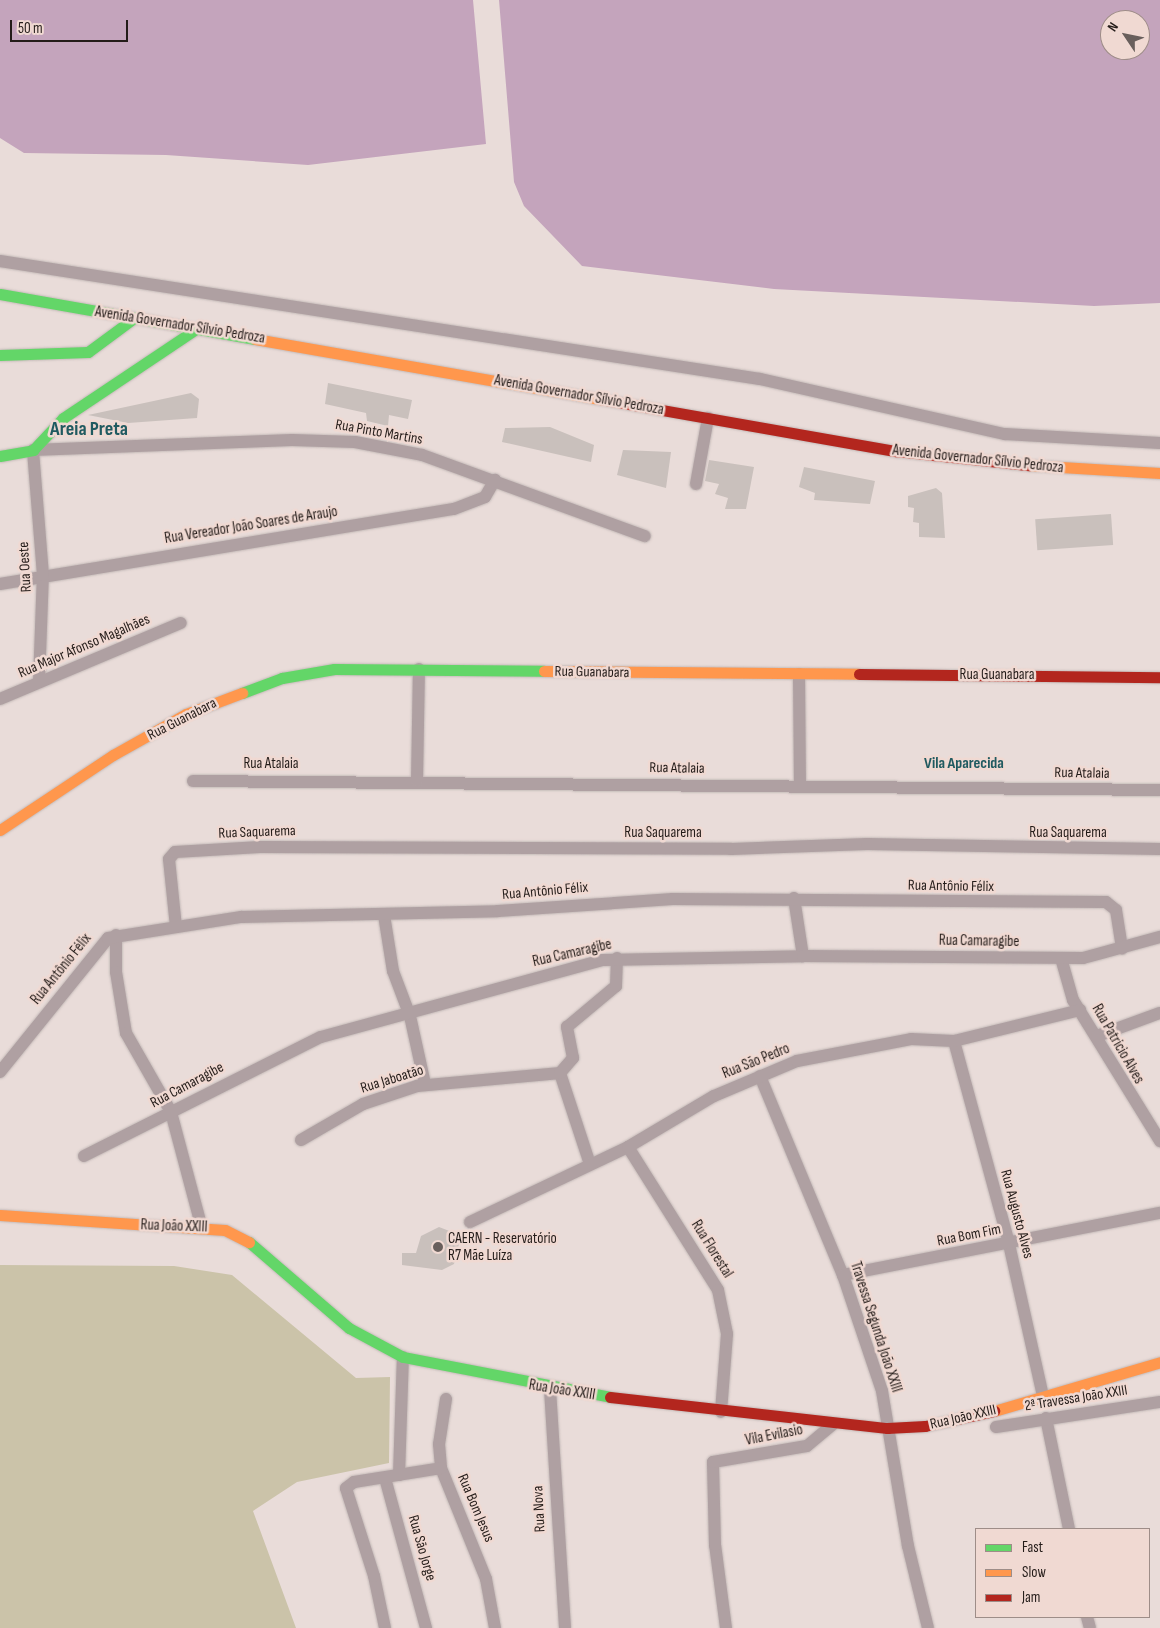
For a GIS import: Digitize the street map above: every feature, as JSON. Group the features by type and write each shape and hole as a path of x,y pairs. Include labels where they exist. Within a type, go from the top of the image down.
{"main road":[{"name":"Avenida Governador Sílvio Pedroza","path":"0,294 708,418 979,461 1160,473"},
{"path":"0,356 88,352 134,318"},
{"path":"33,450 63,418 199,328"},
{"name":"Rua Pinto Martins","path":"0,456 33,450"},
{"name":"Rua Guanabara","path":"0,830 57,796 139,740 228,696 315,671 419,668 1160,677"},
{"name":"Rua João XXIII","path":"0,1215 201,1225 225,1230 260,1248 349,1328 403,1357 550,1389 720,1412 886,1428 968,1418 1160,1362"}],"street":[{"path":"0,261 760,379 1005,434 1160,443"},
{"path":"696,484 708,418"},
{"name":"Rua Pinto Martins","path":"33,450 332,439 422,455 646,536"},
{"name":"Rua Oeste","path":"33,450 43,575 39,682"},
{"name":"Rua Vereador João Soares de Araujo","path":"0,584 43,575 454,509 484,498 495,480"},
{"name":"Rua Major Afonso Magalhães","path":"0,699 180,623"},
{"path":"417,781 419,668"},
{"path":"799,674 800,786"},
{"name":"Rua Atalaia","path":"193,781 417,781 1160,790"},
{"name":"Rua Saquarema","path":"176,927 169,859 175,852 332,846 731,849 867,844 1160,849"},
{"path":"794,898 803,956"},
{"name":"Rua Antônio Félix","path":"0,1072 83,964 116,934 261,915 384,915 794,898 1106,902 1116,910 1122,949"},
{"path":"384,915 393,971 408,1010 425,1084"},
{"path":"116,934 116,972 126,1033 171,1112 201,1225"},
{"name":"Rua Camaragibe","path":"84,1156 296,1047 408,1010 617,958 717,961 803,956 1092,957 1160,938"},
{"path":"590,1164 560,1073 573,1058 567,1027 616,986 617,958"},
{"name":"Rua Patricio Alves","path":"1061,958 1069,992 1097,1036 1123,1087 1160,1141"},
{"name":"Rua São Pedro","path":"470,1222 628,1147 714,1096 797,1062 865,1046 911,1039 954,1041 1080,1010"},
{"path":"1097,1036 1160,1013"},
{"name":"Rua Augusto Alves","path":"954,1041 1009,1244 1043,1396"},
{"name":"Rua Jaboatão","path":"301,1140 363,1104 425,1084 560,1073"},
{"name":"Travessa Segunda João XXIII","path":"760,1076 843,1275 882,1391 886,1428 928,1628"},
{"name":"Rua Florestal","path":"628,1147 718,1290 727,1334 720,1412"},
{"name":"Rua Bom Fim","path":"843,1275 1160,1213"},
{"path":"399,1475 403,1357"},
{"name":"Rua Nova","path":"550,1389 565,1628"},
{"name":"Rua Bom Jesus","path":"446,1399 439,1444 441,1468 484,1572 495,1628"},
{"name":"2ª Travessa João XXIII","path":"996,1427 1160,1402"},
{"path":"1046,1418 1069,1528"},
{"name":"Vila Evilasio","path":"726,1628 715,1545 713,1462 807,1446 833,1424"},
{"path":"385,1628 374,1576 348,1506 347,1486 441,1468"},
{"name":"Rua São Jorge","path":"385,1478 426,1628"}],"shaded area":[{"path":"0,0 473,0 486,144 308,165 166,155 24,153 0,138"},
{"path":"499,0 1160,0 1160,303 1094,306 774,289 582,266 524,206 514,182"},
{"path":"0,1265 174,1266 232,1275 356,1378 390,1377 389,1463 297,1482 253,1511 296,1628 0,1628"}],"building":[{"path":"328,383 412,400 408,419 389,415 388,426 367,421 366,413 325,404"},
{"path":"191,393 199,399 197,418 128,423 88,415"},
{"path":"550,427 594,445 591,462 502,442 505,428"},
{"path":"623,450 671,452 666,488 617,475"},
{"path":"709,460 754,467 746,509 725,509 728,498 715,494 719,484 705,481"},
{"path":"804,467 875,481 870,504 814,500 815,493 799,487"},
{"path":"936,488 942,493 945,538 919,537 919,523 913,522 914,508 908,507 908,496"},
{"path":"1111,514 1113,545 1037,550 1035,519"},
{"name":"CAERN - Reservatório R7 Mãe Luíza","path":"439,1227 452,1232 459,1244 454,1264 442,1270 402,1265 402,1253 416,1253 421,1236"}],"traffic: fast":[{"path":"0,294 255,339"},
{"path":"0,355 88,352 134,318"},
{"path":"0,456 33,450 63,418 199,327"},
{"path":"242,693 282,678 334,669 544,671"},
{"path":"249,1242 349,1328 403,1357 610,1397"}],"traffic: slow":[{"path":"255,339 600,399"},
{"path":"1028,465 1160,473"},
{"path":"544,671 859,674"},
{"path":"0,830 113,755 186,714 242,693"},
{"path":"0,1215 225,1230 249,1242"},
{"path":"994,1411 1160,1362"}],"traffic: jam":[{"path":"600,399 896,451 1028,465"},
{"path":"859,674 1160,677"},
{"path":"610,1397 887,1428 925,1426 994,1411"}],"place":[{"name":"CAERN - Reservatório R7 Mãe Luíza","path":"438,1247"}],"district":[{"name":"Areia Preta","path":"89,429"},
{"name":"Vila Aparecida","path":"964,764"}]}
